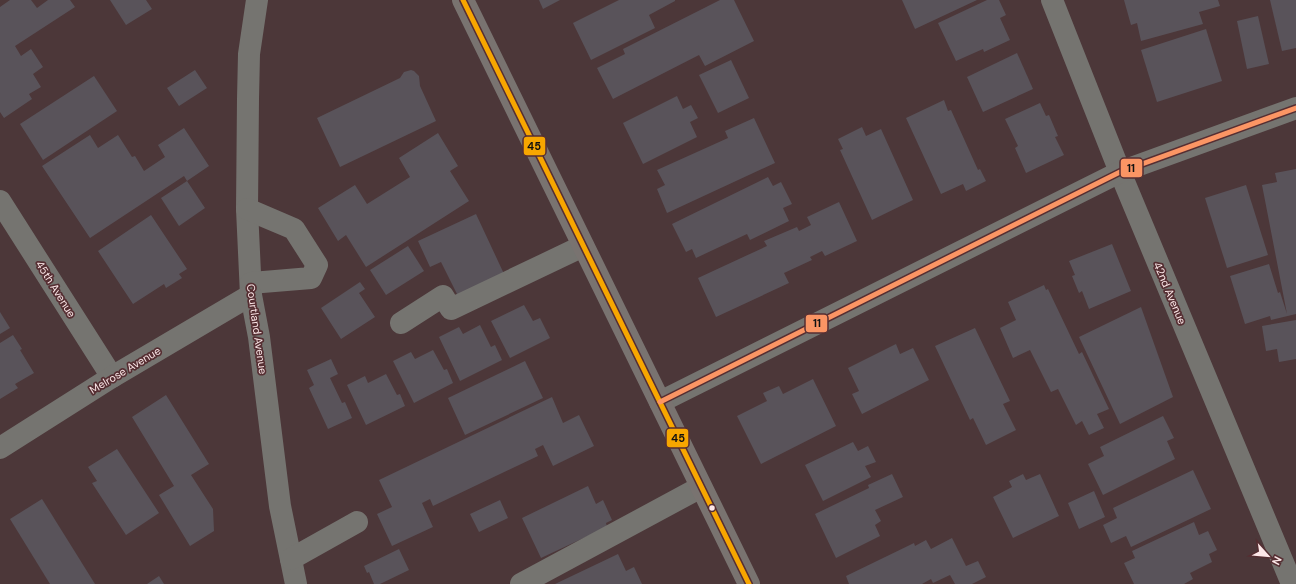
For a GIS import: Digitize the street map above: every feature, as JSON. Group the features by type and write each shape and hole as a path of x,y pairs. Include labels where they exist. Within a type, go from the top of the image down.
{"main road":[{"path":"463,0 749,584"}],"street":[{"name":"Courtland Avenue","path":"257,0 249,54 248,98 247,209 251,289 259,337 280,506 296,584"},
{"name":"42nd Avenue","path":"1052,0 1120,172 1292,584"},
{"path":"660,402 1120,172 1296,108"},
{"name":"45th Avenue","path":"0,201 112,378"},
{"path":"247,209 294,229 317,265 311,278 251,289"},
{"path":"401,323 443,296 452,310 583,246"},
{"name":"Melrose Avenue","path":"0,448 251,289"},
{"path":"521,584 701,487"},
{"path":"291,559 357,522"}],"building":[{"path":"10,0 31,0 37,8 48,0 70,0 75,7 15,46 21,56 31,49 43,67 33,74 41,87 29,94 32,99 4,118 0,112 0,7"},
{"path":"110,0 146,0 152,9 126,25"},
{"path":"539,0 560,0 543,9"},
{"path":"619,0 675,1 649,15 655,28 591,60 573,23"},
{"path":"720,0 734,0 754,41 705,66 699,55 613,99 597,68 625,54 623,49"},
{"path":"902,0 977,0 915,29"},
{"path":"987,0 999,0 1006,15 1000,18 1010,40 984,52 983,49 956,61 938,23"},
{"path":"1124,0 1218,0 1220,6 1199,12 1203,24 1141,41 1137,23 1131,25"},
{"path":"1270,0 1296,0 1296,48 1282,51"},
{"path":"1258,16 1269,64 1247,69 1237,21"},
{"path":"1206,29 1222,81 1157,102 1141,50"},
{"path":"1017,53 1033,89 983,112 967,77"},
{"path":"731,60 749,98 718,113 699,75"},
{"path":"195,70 207,88 179,106 167,88"},
{"path":"411,70 419,76 420,86 436,121 340,167 317,118 400,78 404,72"},
{"path":"94,76 117,111 43,160 20,124"},
{"path":"677,96 683,109 691,105 698,118 690,122 697,137 643,164 623,123"},
{"path":"944,100 948,111 951,110 978,170 980,169 986,181 966,191 963,184 941,194 906,118"},
{"path":"1040,103 1046,116 1049,115 1058,136 1055,137 1064,155 1026,173 1015,148 1018,146 1005,119"},
{"path":"754,118 775,163 667,213 657,189 665,185 657,170 728,138 725,131"},
{"path":"862,127 866,136 881,129 913,200 872,220 840,150 843,149 838,139"},
{"path":"184,128 209,166 187,181 184,176 90,238 42,166 90,135 98,148 118,135 132,157 135,156 144,171 165,157 158,145"},
{"path":"438,133 458,166 450,171 469,201 366,267 346,235 338,241 318,208 355,185 367,204 410,177 399,158"},
{"path":"1296,169 1296,314 1271,320 1270,316 1245,324 1230,276 1269,264 1278,293 1280,292 1287,314 1262,185 1277,182 1275,173"},
{"path":"768,177 773,186 781,182 792,204 783,208 789,221 750,240 747,234 696,258 692,249 686,252 672,224"},
{"path":"187,181 205,208 179,226 161,198"},
{"path":"1246,185 1268,255 1227,268 1205,198"},
{"path":"839,202 857,241 825,256 822,251 810,257 812,260 784,273 789,283 716,317 698,278 767,246 764,241 797,227 799,231 811,225 807,217"},
{"path":"476,214 505,276 459,298 441,262 430,267 418,241"},
{"path":"151,215 187,269 179,274 182,278 166,288 164,284 133,304 98,251"},
{"path":"1112,244 1131,291 1089,309 1082,291 1079,293 1072,276 1075,275 1069,261"},
{"path":"408,246 424,271 386,295 370,270"},
{"path":"360,282 365,289 359,293 375,317 341,339 321,308"},
{"path":"1044,285 1046,290 1048,289 1079,354 1082,352 1109,409 1097,414 1104,428 1089,435 1082,421 1076,425 1058,389 1051,392 1030,350 1013,358 1000,328 1016,320 1008,302"},
{"path":"524,305 533,321 540,318 550,338 510,358 491,321"},
{"path":"1141,307 1173,397 1120,424 1079,337"},
{"path":"0,312 10,328 0,334"},
{"path":"1296,320 1296,359 1279,362 1277,349 1266,351 1262,326"},
{"path":"480,325 491,347 495,345 502,360 460,381 439,337 459,327 463,334"},
{"path":"975,328 1010,401 1003,404 1016,430 986,445 973,418 970,420 935,346"},
{"path":"13,335 34,373 15,384 18,388 0,399 0,343"},
{"path":"896,344 900,354 913,348 929,380 862,414 852,394 859,391 848,368"},
{"path":"433,350 444,370 447,369 453,383 414,403 393,361 411,352 415,359"},
{"path":"331,359 338,374 330,378 342,403 345,402 352,418 328,429 309,388 314,385 307,370"},
{"path":"525,361 543,398 465,435 448,398"},
{"path":"386,374 397,395 400,394 405,406 366,425 347,385 365,376 368,383"},
{"path":"813,379 836,426 761,464 737,416 767,401 763,393 779,386 783,394"},
{"path":"166,395 209,464 191,475 213,509 214,531 190,546 159,495 174,486 132,417"},
{"path":"552,397 563,423 579,415 594,446 553,466 543,445 535,449 538,456 433,506 430,499 422,503 433,527 392,546 377,514 392,507 379,480"},
{"path":"1163,416 1174,438 1167,441 1175,459 1103,495 1088,464 1104,456 1100,447"},
{"path":"853,442 858,451 868,446 876,462 865,466 871,477 823,501 805,465"},
{"path":"117,449 159,513 126,535 92,483 97,481 88,467"},
{"path":"1193,470 1211,509 1131,547 1126,536 1111,543 1103,525 1117,518 1113,508"},
{"path":"892,474 903,497 875,510 881,521 875,525 880,536 836,558 815,514 869,488 868,485"},
{"path":"1023,474 1026,480 1040,474 1059,516 1013,538 993,497 1012,487 1009,481"},
{"path":"588,486 596,504 603,500 612,520 606,523 607,527 541,558 522,518"},
{"path":"1094,491 1105,517 1079,529 1068,503"},
{"path":"42,499 95,584 50,584 10,519"},
{"path":"500,500 508,518 479,532 470,514"},
{"path":"1194,522 1199,535 1208,531 1217,550 1209,554 1212,562 1190,573 1193,579 1184,584 1134,584 1124,563 1135,558 1132,551"},
{"path":"952,538 966,566 978,561 986,577 972,584 955,584 950,575 933,583 931,579 922,584 849,584 846,576 914,543 915,546 926,540 931,549"},
{"path":"399,549 409,570 380,584 374,584 369,572 367,573 364,566"},
{"path":"618,554 626,571 634,567 642,584 555,584"},
{"path":"159,576 164,584 147,584"}],"transit line":[{"name":"45","path":"463,0 749,584"},
{"name":"11","path":"660,402 1120,172 1296,108"}]}
